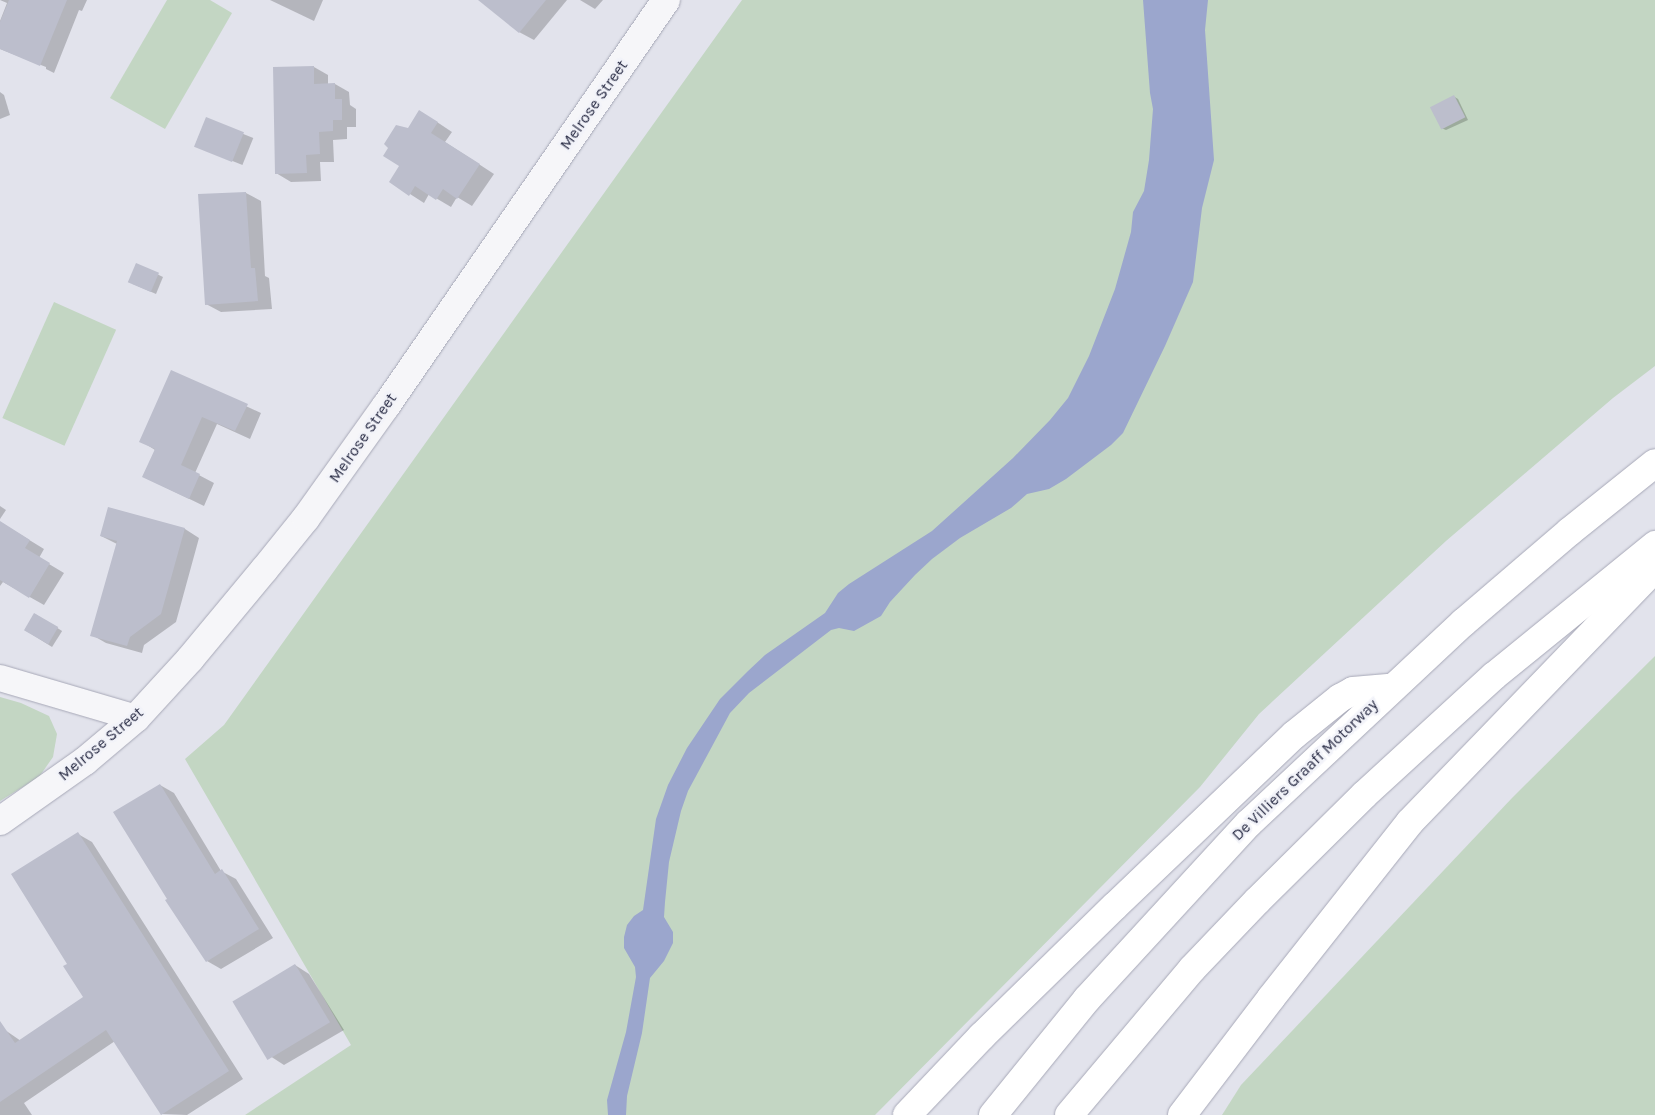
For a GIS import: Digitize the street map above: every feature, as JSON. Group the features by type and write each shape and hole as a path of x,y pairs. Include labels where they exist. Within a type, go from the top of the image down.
{"highway":[{"name":"De Villiers Graaff Motorway","path":"993,1115 1087,999 1144,934 1248,822 1391,688 1554,545 1655,463"},
{"path":"1069,1115 1192,969 1257,901 1364,795 1494,676 1655,544"},
{"path":"1182,1115 1271,998 1410,822 1655,568"},
{"path":"907,1115 981,1037 1294,735 1330,705 1347,694 1391,688"}],"street":[{"name":"Melrose Street","path":"0,821 85,761 136,718 190,659 306,518 386,406 666,0"},
{"path":"0,678 136,718"}],"green space":[{"path":"167,0 210,0 232,13 165,129 110,98"},
{"path":"742,0 1655,0 1655,366 1613,398 1446,541 1259,714 1200,787 875,1115 245,1115 351,1045 185,759 224,725"},
{"path":"54,302 116,330 64,446 2,418"},
{"path":"1655,656 1655,1115 1222,1115 1241,1085 1512,798"},
{"path":"0,697 21,703 49,716 57,734 53,757 39,777 0,801"}],"water":[{"path":"1143,0 1208,0 1205,30 1214,160 1202,208 1193,282 1165,346 1123,433 1111,445 1066,479 1049,489 1027,494 1011,508 960,538 932,559 915,575 890,602 881,616 854,631 839,628 831,630 749,693 730,713 688,791 681,811 669,862 664,917 673,932 673,943 664,961 650,978 642,1033 627,1096 626,1115 608,1115 607,1100 626,1032 636,977 635,967 624,948 624,937 627,925 634,916 643,910 656,819 668,785 687,748 720,699 765,655 825,613 838,593 849,584 932,531 1013,458 1050,420 1068,398 1089,356 1115,289 1131,232 1133,212 1144,191 1149,160 1153,109 1150,93"}],"building":[{"path":"9,0 67,0 40,66 0,49 0,22"},
{"path":"478,0 546,0 519,33"},
{"path":"314,66 314,84 335,83 335,99 342,99 342,120 333,120 333,131 319,132 320,154 306,155 307,173 275,174 273,67"},
{"path":"1454,95 1465,117 1441,130 1430,107"},
{"path":"419,110 438,122 431,133 480,164 457,199 443,189 436,200 415,186 409,196 389,182 399,166 383,156 388,148 384,144 396,125 408,128"},
{"path":"206,117 244,132 232,162 194,147"},
{"path":"246,192 251,268 255,268 258,301 205,305 198,194"},
{"path":"136,263 159,273 151,292 128,282"},
{"path":"171,370 248,404 235,431 202,417 181,465 200,474 189,499 142,477 155,449 139,442"},
{"path":"108,507 185,528 161,614 130,637 127,646 90,636 117,541 100,536"},
{"path":"0,521 30,540 25,548 50,563 29,598 0,580"},
{"path":"34,613 58,627 48,644 24,630"},
{"path":"160,784 215,874 222,869 259,929 206,962 165,900 167,899 113,812"},
{"path":"78,832 229,1071 161,1115 106,1030 0,1102 0,1021 15,1043 83,997 63,966 67,964 11,874"},
{"path":"295,964 330,1022 267,1060 232,1002"}]}
